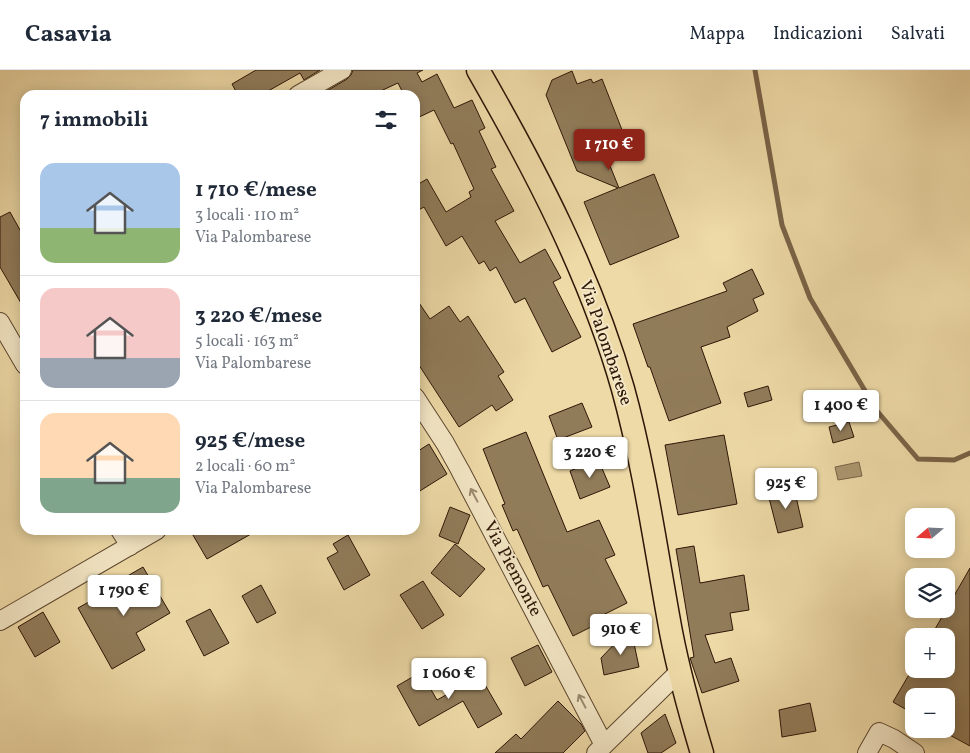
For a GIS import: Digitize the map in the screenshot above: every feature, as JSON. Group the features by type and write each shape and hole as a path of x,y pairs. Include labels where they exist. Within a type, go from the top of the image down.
{"main road":[{"name":"Via Palombarese","path":"478,70 505,117 559,223 575,258 608,344 622,387 639,452 672,634 702,753"}],"street":[{"path":"307,90 342,70"},
{"path":"0,322 20,356"},
{"name":"Via Piemonte","path":"420,405 460,470 600,749"},
{"path":"123,535 130,546"},
{"path":"0,621 149,535"},
{"path":"600,749 680,671"},
{"path":"867,753 879,732 894,739 915,753"}],"shaded area":[{"path":"859,462 862,476 838,480 835,467"}],"building":[{"path":"256,70 320,70 304,80 300,73 270,90 235,90 232,84"},
{"path":"353,70 423,70 417,73 422,82 437,74 454,108 472,100 485,128 479,131 496,167 491,169 514,211 495,221 520,263 545,249 561,278 553,282 581,337 552,352 525,298 515,303 496,267 490,271 484,261 479,264 462,236 446,246 424,207 420,209 420,183 427,179 446,212 471,197 469,192 474,189 453,143 451,144 434,110 420,117 420,90 402,90 398,83 383,90 328,90 351,75"},
{"path":"572,71 577,84 591,79 593,83 602,79 626,140 618,144 621,151 606,156 619,188 654,174 679,237 610,265 584,202 618,188 577,171 546,95 552,80"},
{"path":"10,212 20,230 20,301 0,267 0,217"},
{"path":"752,269 764,294 753,299 758,311 727,327 730,337 701,347 721,403 669,421 633,324 727,291 723,283"},
{"path":"420,304 430,319 449,306 460,322 468,316 504,372 498,376 513,400 496,411 492,405 459,427 420,367"},
{"path":"768,386 772,400 748,407 744,393"},
{"path":"582,403 592,427 558,440 549,416"},
{"path":"849,422 854,437 833,443 829,427"},
{"path":"526,432 567,532 599,520 615,555 605,559 627,603 597,618 599,623 573,636 548,585 543,587 517,529 513,531 502,505 505,504 483,449"},
{"path":"724,435 737,504 678,515 665,445"},
{"path":"429,444 447,474 420,491 420,450"},
{"path":"598,459 610,487 580,499 570,471"},
{"path":"794,488 803,527 778,533 768,494"},
{"path":"450,507 470,515 458,544 439,536"},
{"path":"193,535 249,535 207,559"},
{"path":"348,535 370,575 344,590 327,558 338,552 333,544"},
{"path":"455,544 485,569 460,597 431,573"},
{"path":"694,546 700,583 744,575 749,610 730,613 733,630 705,635 715,663 731,658 739,681 702,693 690,658 694,657 676,549"},
{"path":"143,567 170,613 136,633 145,650 112,669 78,608 126,581 124,578"},
{"path":"970,568 970,746 955,738 955,688 905,688 905,709 893,702 907,678 955,678 955,628 936,628 941,618 955,618 955,594"},
{"path":"423,581 444,615 422,629 400,595"},
{"path":"261,585 276,613 257,623 242,596"},
{"path":"210,609 229,643 204,656 186,621"},
{"path":"43,612 60,642 35,657 18,627"},
{"path":"632,634 639,667 604,675 601,658 622,636"},
{"path":"538,645 552,672 525,686 511,658"},
{"path":"421,672 437,700 480,676 502,714 478,728 463,701 419,726 397,686"},
{"path":"558,701 581,724 585,731 563,753 495,753 516,734 521,739"},
{"path":"810,703 816,731 782,737 779,710"},
{"path":"665,714 676,743 661,753 648,753 641,733"}],"waterway":[{"path":"755,70 782,225 810,298 877,411 918,459 954,460 970,453"}]}
